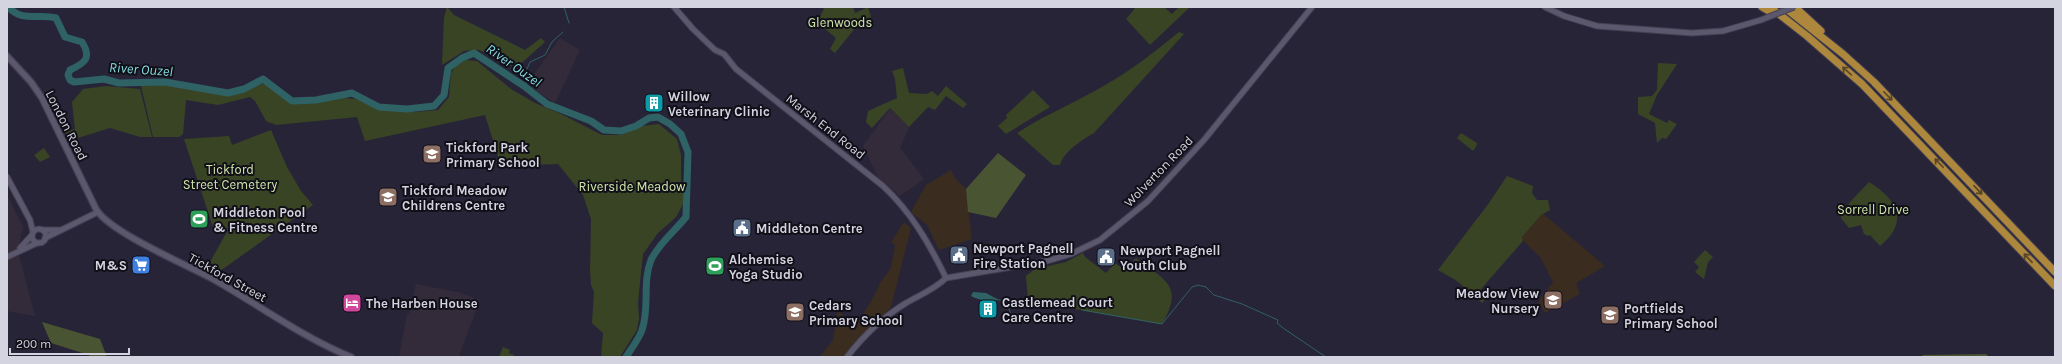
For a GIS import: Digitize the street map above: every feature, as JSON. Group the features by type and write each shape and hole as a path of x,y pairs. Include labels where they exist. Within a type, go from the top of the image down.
{"highway":[{"path":"1762,7 1807,36"},
{"path":"1770,7 1807,36 1883,104 2055,286"},
{"path":"1784,7 1843,54"},
{"path":"1794,7 1917,125 2055,272"}],"main road":[{"name":"London Road","path":"7,56 31,82 46,106 98,212"},
{"name":"Tickford Street","path":"98,212 130,236 212,279 330,348 351,357"}],"street":[{"name":"Marsh End Road","path":"674,7 693,29 715,50 724,54 736,69 883,186 900,202 920,228 946,278"},
{"name":"Wolverton Road","path":"946,278 1047,261 1088,246 1104,236 1148,200 1204,140 1312,7"},
{"path":"1545,7 1564,16 1597,26 1692,33 1723,31 1761,20 1794,7"},
{"path":"7,177 30,220 34,241 37,243"},
{"path":"7,257 42,242 45,238 98,212"},
{"path":"30,220 42,230 46,235 45,238"},
{"path":"15,253 25,244 36,229 61,230"},
{"path":"847,357 859,341 886,317 935,287 946,278"}],"shaded area":[{"path":"560,38 580,50 555,103 536,91 538,87 530,80"},
{"path":"890,109 909,127 900,148 924,179 900,196 878,177 863,146"},
{"path":"998,153 1026,175 996,218 968,212 966,189"},
{"path":"951,170 954,177 966,189 972,239 939,250 927,225 911,212 926,185"},
{"path":"7,195 23,227 17,255 19,255 35,316 7,311"},
{"path":"1541,212 1605,266 1576,283 1580,294 1545,313 1538,302 1553,282 1541,258 1521,238"},
{"path":"904,222 911,228 891,307 842,357 820,357 833,340 838,310 854,328 872,300 880,283 891,268 895,245 891,242"},
{"path":"416,284 461,293 480,300 459,355 462,357 399,357 407,314 409,314"},
{"path":"973,292 986,293 999,300 981,300 971,296"},
{"path":"42,322 100,339 107,357 90,357 89,355 51,343"},
{"path":"1986,354 1989,357 1920,357 1923,355"}],"green space":[{"path":"447,7 454,15 525,50 541,38 545,42 516,68 479,50 464,51 442,65 444,18"},
{"name":"Glenwoods","path":"822,7 853,7 855,13 868,7 871,17 860,22 835,53 830,49 836,38 817,22 824,9"},
{"path":"1136,7 1164,7 1172,14 1179,7 1190,7 1150,45 1126,19"},
{"path":"1179,32 1184,34 1094,133 1065,155 1060,165 1053,165 1017,133 1117,78 1144,60"},
{"name":"Riverside Meadow","path":"466,60 477,61 511,89 535,103 559,113 602,135 620,135 642,126 659,124 677,139 681,155 681,181 684,189 683,204 676,217 658,233 643,254 638,302 639,319 637,330 620,357 601,357 603,333 592,323 594,292 591,285 590,271 591,219 583,195 558,164 501,166 485,115 365,141 357,117 276,125 266,121 255,101 250,97 218,105 186,100 183,134 179,137 153,137 141,86 163,84 225,95 244,91 260,84 265,84 287,101 305,103 345,98 356,99 380,109 415,112 438,110 449,97 451,73 455,66"},
{"path":"1658,63 1677,64 1657,95 1649,114 1667,123 1669,120 1677,124 1666,139 1662,138 1657,143 1655,123 1638,114 1638,97 1652,96 1657,90"},
{"path":"903,68 909,93 927,94 932,91 938,96 946,86 967,104 963,108 946,96 935,110 928,107 909,127 890,108 872,128 866,122 868,111 897,98 895,79 892,71"},
{"path":"106,86 140,89 152,137 140,137 110,128 68,141 65,132 75,129 72,102 83,89"},
{"path":"1033,90 1050,107 1006,134 998,126 1007,118 1006,115"},
{"name":"Tickford Street Cemetery","path":"271,130 287,167 301,191 313,205 220,271 210,262 228,230 214,230 184,139 229,136 232,145"},
{"path":"1461,133 1477,143 1473,151 1457,138"},
{"path":"44,148 50,157 40,162 34,155"},
{"path":"1507,176 1533,186 1532,193 1537,200 1548,200 1550,210 1541,215 1522,237 1523,241 1481,289 1486,299 1482,303 1457,281 1438,270 1489,203"},
{"name":"Sorrell Drive","path":"1869,182 1887,196 1893,203 1896,211 1897,220 1895,228 1880,246 1870,235 1868,236 1864,234 1861,225 1849,228 1841,218 1841,214 1851,201"},
{"path":"1705,250 1713,257 1708,262 1704,279 1695,272 1699,267 1694,262"},
{"path":"1083,253 1085,257 1106,273 1115,263 1125,270 1136,258 1163,278 1171,292 1172,300 1169,311 1162,324 1028,301 1026,276 1035,269 1066,262"},
{"path":"503,347 510,350 509,353 514,355 514,357 499,357"}],"waterway":[{"name":"River Ouzel","path":"8,7 20,15 56,18 65,37 82,42 87,56 80,65 70,70 68,75 70,80 74,82 104,79 119,83 165,82 228,93 244,89 263,79 292,101 316,100 352,93 379,107 407,109 434,106 444,95 448,68 462,58 474,53 524,86 547,104 591,121 604,130 621,131 636,126 649,118 658,117 670,124 681,134 688,152 686,217 654,254 651,260 648,268 646,313 642,330 626,357"},
{"path":"564,7 569,23"},
{"path":"524,86 528,80 526,71 530,62 545,55 552,42 563,32"},
{"path":"1082,310 1162,324 1192,287 1198,285 1206,287 1214,295 1242,304 1278,320 1277,323 1283,328 1326,357"},
{"path":"999,300 1006,302 1011,314"}],"place":[{"name":"Willow Veterinary Clinic","path":"654,103"},
{"name":"Tickford Park Primary School","path":"432,154"},
{"name":"Tickford Meadow Childrens Centre","path":"388,197"},
{"name":"Middleton Pool & Fitness Centre","path":"199,219"},
{"name":"Middleton Centre","path":"742,228"},
{"name":"Newport Pagnell Fire Station","path":"959,255"},
{"name":"Newport Pagnell Youth Club","path":"1106,257"},
{"name":"M&S","path":"141,265"},
{"name":"Alchemise Yoga Studio","path":"715,266"},
{"name":"Meadow View Nursery","path":"1553,300"},
{"name":"The Harben House","path":"352,303"},
{"name":"Castlemead Court Care Centre","path":"988,309"},
{"name":"Cedars Primary School","path":"795,312"},
{"name":"Portfields Primary School","path":"1610,315"}]}
